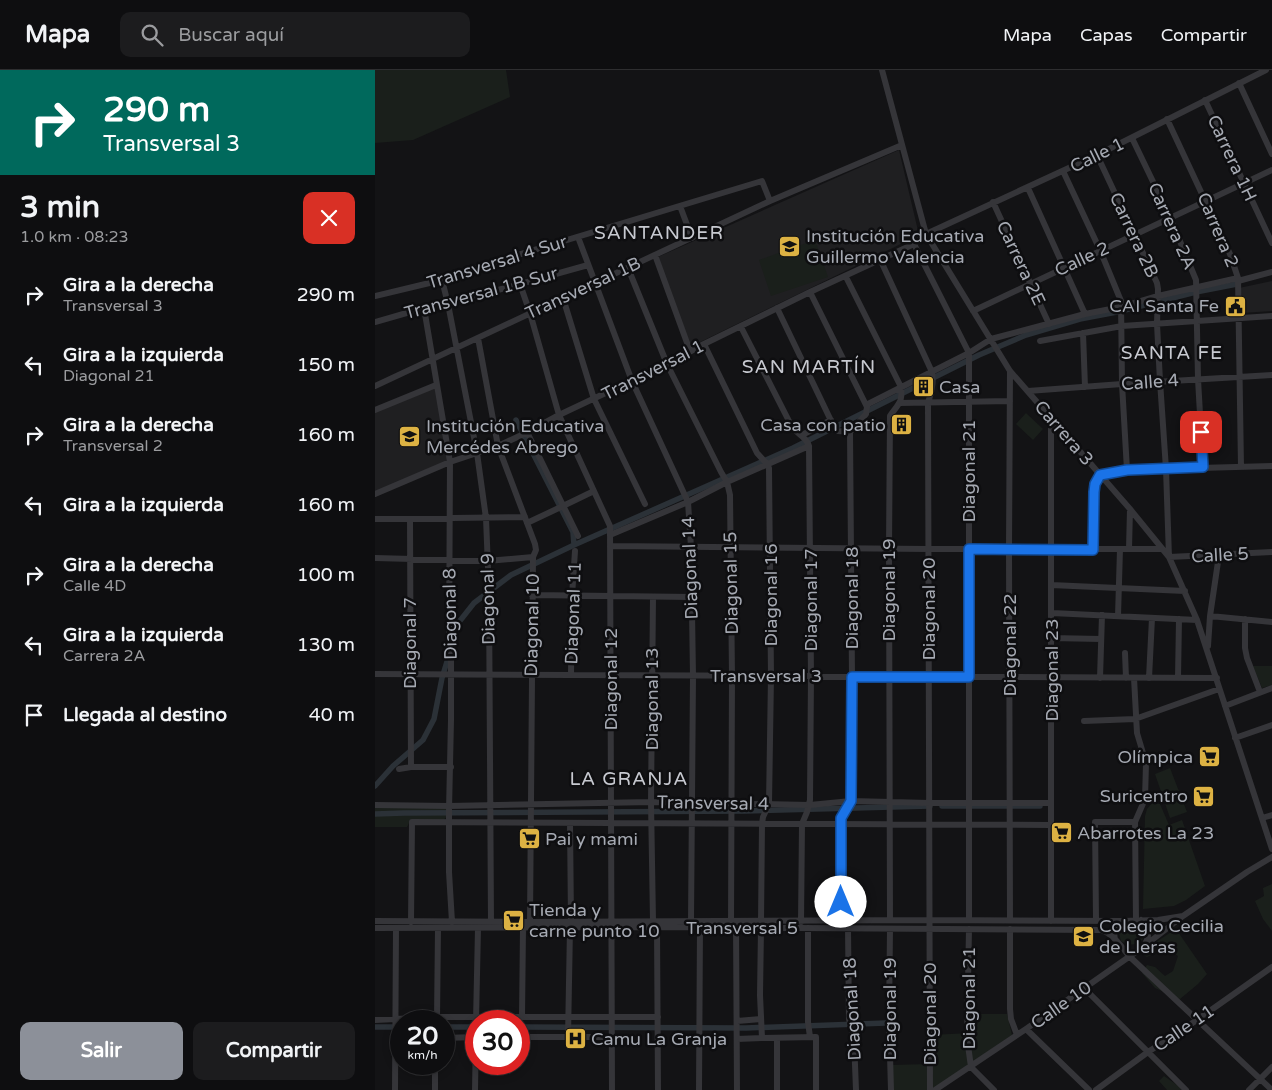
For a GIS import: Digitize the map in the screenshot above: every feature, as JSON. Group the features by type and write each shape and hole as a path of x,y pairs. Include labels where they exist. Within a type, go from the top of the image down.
{"street":[{"name":"Carrera 3","path":"882,70 926,234 1011,371 1169,557 1197,620 1272,850"},
{"name":"Calle 1","path":"926,234 1097,155 1266,70"},
{"path":"1239,83 1272,154"},
{"name":"Carrera 1H","path":"1205,100 1272,243"},
{"name":"Carrera 2","path":"1167,119 1230,254 1238,281 1241,467"},
{"name":"Carrera 2A","path":"1132,138 1170,217 1196,280 1198,379 1203,467"},
{"name":"Transversal 1B","path":"375,386 770,201 902,145"},
{"name":"Carrera 2B","path":"1097,155 1157,283 1157,324 1166,469 1169,557"},
{"name":"Calle 2","path":"973,311 1272,170"},
{"path":"1063,171 1119,296 1122,323 1122,384 1127,470"},
{"name":"Transversal 4 Sur","path":"375,296 442,280 491,263 762,181 770,201"},
{"path":"1028,188 1085,314"},
{"name":"Carrera 2E","path":"993,202 1049,324"},
{"path":"680,206 691,238"},
{"name":"Transversal 1","path":"375,494 450,462 497,446 526,433 777,308 914,244 926,234"},
{"name":"Diagonal 14","path":"578,237 632,381 685,496 691,547 692,597 691,921"},
{"name":"Diagonal 21","path":"914,244 969,358 969,920"},
{"path":"655,255 690,352"},
{"name":"Diagonal 20","path":"880,259 932,374 933,385 928,403 930,1090"},
{"name":"Transversal 1B Sur","path":"375,322 424,308 449,304 588,265"},
{"name":"Diagonal 15","path":"628,268 667,364 726,481 730,495 732,676 730,821 737,1023 737,1090"},
{"path":"777,308 835,429 850,432 866,408 932,374 969,358 992,341 1085,314 1272,272"},
{"path":"846,276 901,391"},
{"name":"Diagonal 9","path":"442,280 449,304 477,453 486,518 489,594 491,922"},
{"name":"Diagonal 12","path":"520,284 559,415 610,531 612,1090"},
{"path":"810,292 866,408"},
{"path":"563,298 594,399 645,504"},
{"name":"Diagonal 8","path":"424,308 450,462 450,651 445,675 451,767 449,872 452,922"},
{"path":"1041,341 1122,323 1157,324 1272,316"},
{"path":"741,327 792,427 806,440"},
{"path":"1083,333 1085,386"},
{"name":"Diagonal 10","path":"478,338 497,446 536,550 533,560 530,922"},
{"path":"704,344 757,453 765,463"},
{"name":"Diagonal 22","path":"1010,920 1009,549 1011,371"},
{"name":"Calle 4","path":"1028,391 1272,375"},
{"path":"375,410 436,385"},
{"name":"Diagonal 19","path":"890,920 889,549 891,416 901,403 901,391"},
{"path":"901,403 1010,401"},
{"name":"Diagonal 23","path":"1051,419 1051,921"},
{"path":"610,531 685,496 726,481 765,463 806,440 831,421"},
{"name":"Diagonal 18","path":"850,432 852,677 850,803"},
{"name":"Diagonal 11","path":"526,433 578,536"},
{"name":"Diagonal 17","path":"801,922 801,824 809,808 811,676 811,548 806,440"},
{"name":"Diagonal 16","path":"762,1032 760,995 763,821 768,806 771,676 769,468 765,463"},
{"path":"1093,550 1094,492 1095,484 1100,475 1127,470 1272,466"},
{"path":"375,519 486,518 526,520 550,512 594,491"},
{"path":"1129,549 1130,509"},
{"name":"Diagonal 7","path":"410,519 411,767"},
{"path":"610,546 1162,549"},
{"path":"1118,616 1120,549"},
{"name":"Diagonal 11","path":"571,675 572,596 575,551"},
{"name":"Calle 5","path":"1169,557 1272,552"},
{"path":"1207,650 1219,555"},
{"path":"375,558 487,561 533,560"},
{"path":"1051,585 1185,592"},
{"path":"533,595 692,597"},
{"name":"Diagonal 13","path":"653,597 651,804 653,921"},
{"path":"1052,613 1197,620"},
{"path":"1100,678 1102,615"},
{"path":"1210,616 1272,622"},
{"path":"1149,678 1152,618"},
{"path":"1178,678 1179,619"},
{"path":"1245,619 1247,658 1260,692"},
{"path":"1051,638 1101,639"},
{"path":"1125,653 1126,678"},
{"name":"Transversal 3","path":"375,674 1217,678"},
{"path":"1134,678 1135,719 1138,740 1146,763 1145,799 1135,822 1139,921 1148,930 1147,942 1143,947"},
{"path":"1225,706 1272,688"},
{"path":"1084,721 1135,719 1219,689"},
{"path":"1235,738 1272,725"},
{"path":"399,769 411,767 451,767"},
{"path":"841,922 841,821 850,803"},
{"name":"Transversal 4","path":"375,805 449,808 691,804 809,808 850,803 970,804 1010,807 1051,803"},
{"path":"1262,818 1272,815"},
{"path":"411,922 412,822 531,821 570,823 652,820 691,824 730,821 801,824 841,821 929,825 1051,825"},
{"path":"1095,920 1095,822 1135,822"},
{"path":"568,1037 570,823"},
{"name":"Calle 10","path":"935,1090 1026,1030 1143,947 1183,916 1272,857"},
{"name":"Calle 10","path":"1122,921 1158,920 1183,916"},
{"name":"Transversal 5","path":"761,925 890,920 1122,921"},
{"name":"Transversal 5","path":"375,921 530,922 570,925"},
{"name":"Transversal 5","path":"375,928 523,928 653,921 691,921 733,925"},
{"path":"1115,940 1115,929 1117,924 1122,921"},
{"name":"Transversal 5","path":"611,924 700,928 761,925 809,928 1095,929 1106,931 1129,956 1272,1090"},
{"path":"657,927 658,1090"},
{"path":"396,1010 397,928"},
{"path":"437,1010 439,928"},
{"path":"476,1010 478,928"},
{"path":"522,1010 523,928"},
{"path":"699,1090 700,928"},
{"path":"809,928 808,1025 813,1037 816,1090"},
{"name":"Diagonal 18","path":"848,928 849,1019 854,1039 856,1090"},
{"name":"Diagonal 19","path":"890,929 889,1020 891,1090"},
{"name":"Diagonal 21","path":"969,929 967,1038 971,1067"},
{"path":"1010,929 1010,1009 1011,1019 1017,1035"},
{"name":"Calle 11","path":"1096,1090 1148,1052 1270,971"},
{"path":"1084,988 1185,1090"},
{"path":"530,1017 658,1019"},
{"path":"737,1023 761,1019"},
{"path":"375,1020 390,1021"},
{"path":"1026,1030 1089,1090"},
{"path":"737,1038 762,1032 777,1038 813,1037"},
{"path":"530,1037 612,1034"},
{"path":"777,1038 777,1090"},
{"path":"971,1067 995,1090"},
{"path":"1249,1090 1272,1067"},
{"path":"395,1075 395,1090"},
{"path":"435,1075 435,1090"},
{"path":"475,1075 475,1090"}],"shaded area":[{"path":"375,70 506,70 510,97 413,140 375,143"},
{"name":"Institución Educativa Guillermo Valencia","path":"899,150 919,235 690,347 658,257"},
{"path":"815,240 828,277 771,296 759,260"},
{"path":"1272,281 1272,311 1241,313 1239,288"},
{"name":"Institución Educativa Mercédes Abrego","path":"436,385 450,462 375,494 375,410"},
{"path":"1026,413 1043,429 1033,440 1016,424"},
{"path":"1253,666 1272,666 1272,685 1262,688"},
{"path":"1170,768 1187,812 1170,818 1155,774"},
{"path":"1152,803 1160,804 1169,825 1182,820 1205,886 1174,906 1143,909 1145,816 1147,809"},
{"path":"445,806 448,810 444,820 410,821 407,827 375,827 375,807"},
{"path":"1272,884 1272,931 1263,919 1255,901 1264,896 1263,888"},
{"path":"1126,926 1143,928 1145,936 1143,940 1134,944 1121,941 1119,933"},
{"path":"1176,929 1207,974 1180,999 1155,988 1142,973 1147,965 1155,967 1165,976 1173,971 1178,956 1166,947 1147,957 1139,953"},
{"path":"970,1014 1007,1014 1012,1035 933,1089 932,1035 969,1033"},
{"path":"929,1064 929,1090 893,1090 892,1065"},
{"path":"1164,1076 1180,1087 1181,1090 1167,1090 1159,1081"}],"waterway":[{"path":"375,786 393,766 423,740 434,719 442,678 459,622 474,603 511,575 793,448 979,355 1026,335 1080,319 1237,284"},
{"path":"516,420 573,532 574,545"},
{"path":"375,814 745,811 930,806"},
{"path":"942,806 1040,806"},
{"path":"530,1027 746,1028 886,1023"},
{"path":"375,1027 390,1027"},
{"path":"455,1027 465,1027"}],"place":[{"name":"Institución Educativa Guillermo Valencia","path":"790,246"},
{"name":"CAI Santa Fe","path":"1235,306"},
{"name":"Casa","path":"923,387"},
{"name":"Casa con patio","path":"902,425"},
{"name":"Institución Educativa Mercédes Abrego","path":"410,436"},
{"name":"Olímpica","path":"1209,757"},
{"name":"Suricentro","path":"1204,796"},
{"name":"Abarrotes La 23","path":"1061,833"},
{"name":"Pai y mami","path":"529,839"},
{"name":"Tienda y carne punto 10","path":"513,920"},
{"name":"Colegio Cecilia de Lleras","path":"1083,936"},
{"name":"Camu La Granja","path":"575,1039"}],"district":[{"name":"SANTANDER","path":"659,233"},
{"name":"SANTA FE","path":"1172,353"},
{"name":"SAN MARTÍN","path":"809,367"},
{"name":"LA GRANJA","path":"629,779"}],"route":[{"path":"841,902 841,818 851,801 852,677 969,677 969,549 1093,550 1094,492 1095,484 1100,475 1127,470 1203,467 1201,432"}]}
